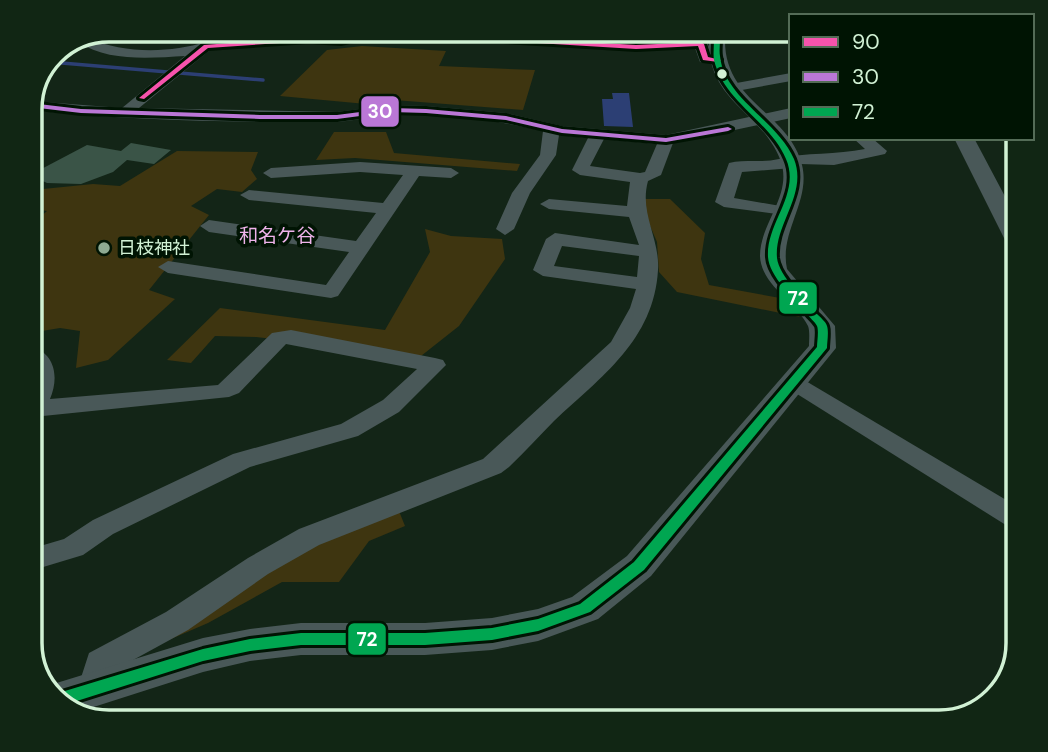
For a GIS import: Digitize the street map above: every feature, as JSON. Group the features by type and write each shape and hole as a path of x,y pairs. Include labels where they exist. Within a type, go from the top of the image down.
{"street":[{"path":"127,111 206,46 265,42"},
{"path":"535,42 636,47 701,44 705,59 718,60"},
{"path":"69,697 203,656 250,645 301,639 425,639 492,634 538,625 586,608 639,566 794,383 822,348 824,337 815,316 775,270 771,260 772,247 793,188 791,161 731,88 718,60 717,42"},
{"path":"91,45 110,50 200,51"},
{"path":"731,88 789,77"},
{"path":"42,107 67,110 324,117 406,110 506,118 550,129 666,140 789,113"},
{"path":"505,229 520,194 551,149 554,140 550,129"},
{"path":"598,135 580,170 640,178 652,176 666,140"},
{"path":"786,212 724,202 736,167 834,160 879,151 864,140"},
{"path":"965,140 1006,219"},
{"path":"271,173 360,167 451,173"},
{"path":"167,267 331,292 415,170"},
{"path":"93,690 100,663 177,621 258,566 309,537 500,461 623,346 643,305 646,284 649,252 635,212 634,194 640,178"},
{"path":"249,195 389,209"},
{"path":"549,204 635,212"},
{"path":"209,226 362,248"},
{"path":"646,284 543,270 555,239 649,252"},
{"path":"42,413 221,392 231,388 280,338 290,337 435,365 391,407 349,430 242,460 103,527 73,547 42,556"},
{"path":"42,366 47,382 42,393"},
{"path":"794,383 1006,513"}],"shaded area":[{"path":"226,42 323,42 211,50"},
{"path":"570,42 641,42 638,46"},
{"path":"362,46 446,51 439,66 535,70 523,110 394,100 377,105 280,96 327,50"},
{"path":"334,132 386,132 394,153 520,164 517,171 355,158 316,160"},
{"path":"177,151 258,152 251,170 257,179 242,192 217,189 191,206 209,215 149,290 175,299 108,360 76,368 80,331 60,328 42,331 42,215 47,211 42,210 42,189 93,184 120,186"},
{"path":"643,199 670,199 705,233 701,259 709,285 780,298 800,317 677,292 659,272 657,242 645,214"},
{"path":"425,229 451,236 502,239 505,259 459,326 421,356 256,337 215,336 191,363 167,360 220,308 385,330 430,252"},
{"path":"399,511 405,526 369,541 339,582 282,582 208,623 150,648 313,543"}],"water":[{"path":"612,93 629,93 633,127 604,126 602,99 613,99"}],"building":[{"path":"131,143 171,150 154,164 127,160 113,172 81,184 42,181 42,169 87,145 121,151"}],"waterway":[{"path":"61,63 263,80"}],"transit line":[{"name":"90","path":"142,98 206,46 265,42"},
{"name":"90","path":"554,42 636,47 701,44 705,59 718,60"},
{"name":"72","path":"69,697 203,655 250,645 301,639 425,639 492,634 538,625 585,608 639,566 822,348 822,326 775,270 772,257 792,189 794,175 791,161 783,145 744,104 722,75 717,58 717,42"},
{"name":"30","path":"42,106 81,111 260,117 337,117 391,110 426,111 506,118 562,131 666,140 728,129"}],"place":[{"name":"日枝神社","path":"104,248"}],"district":[{"name":"和名ケ谷","path":"277,235"}]}
